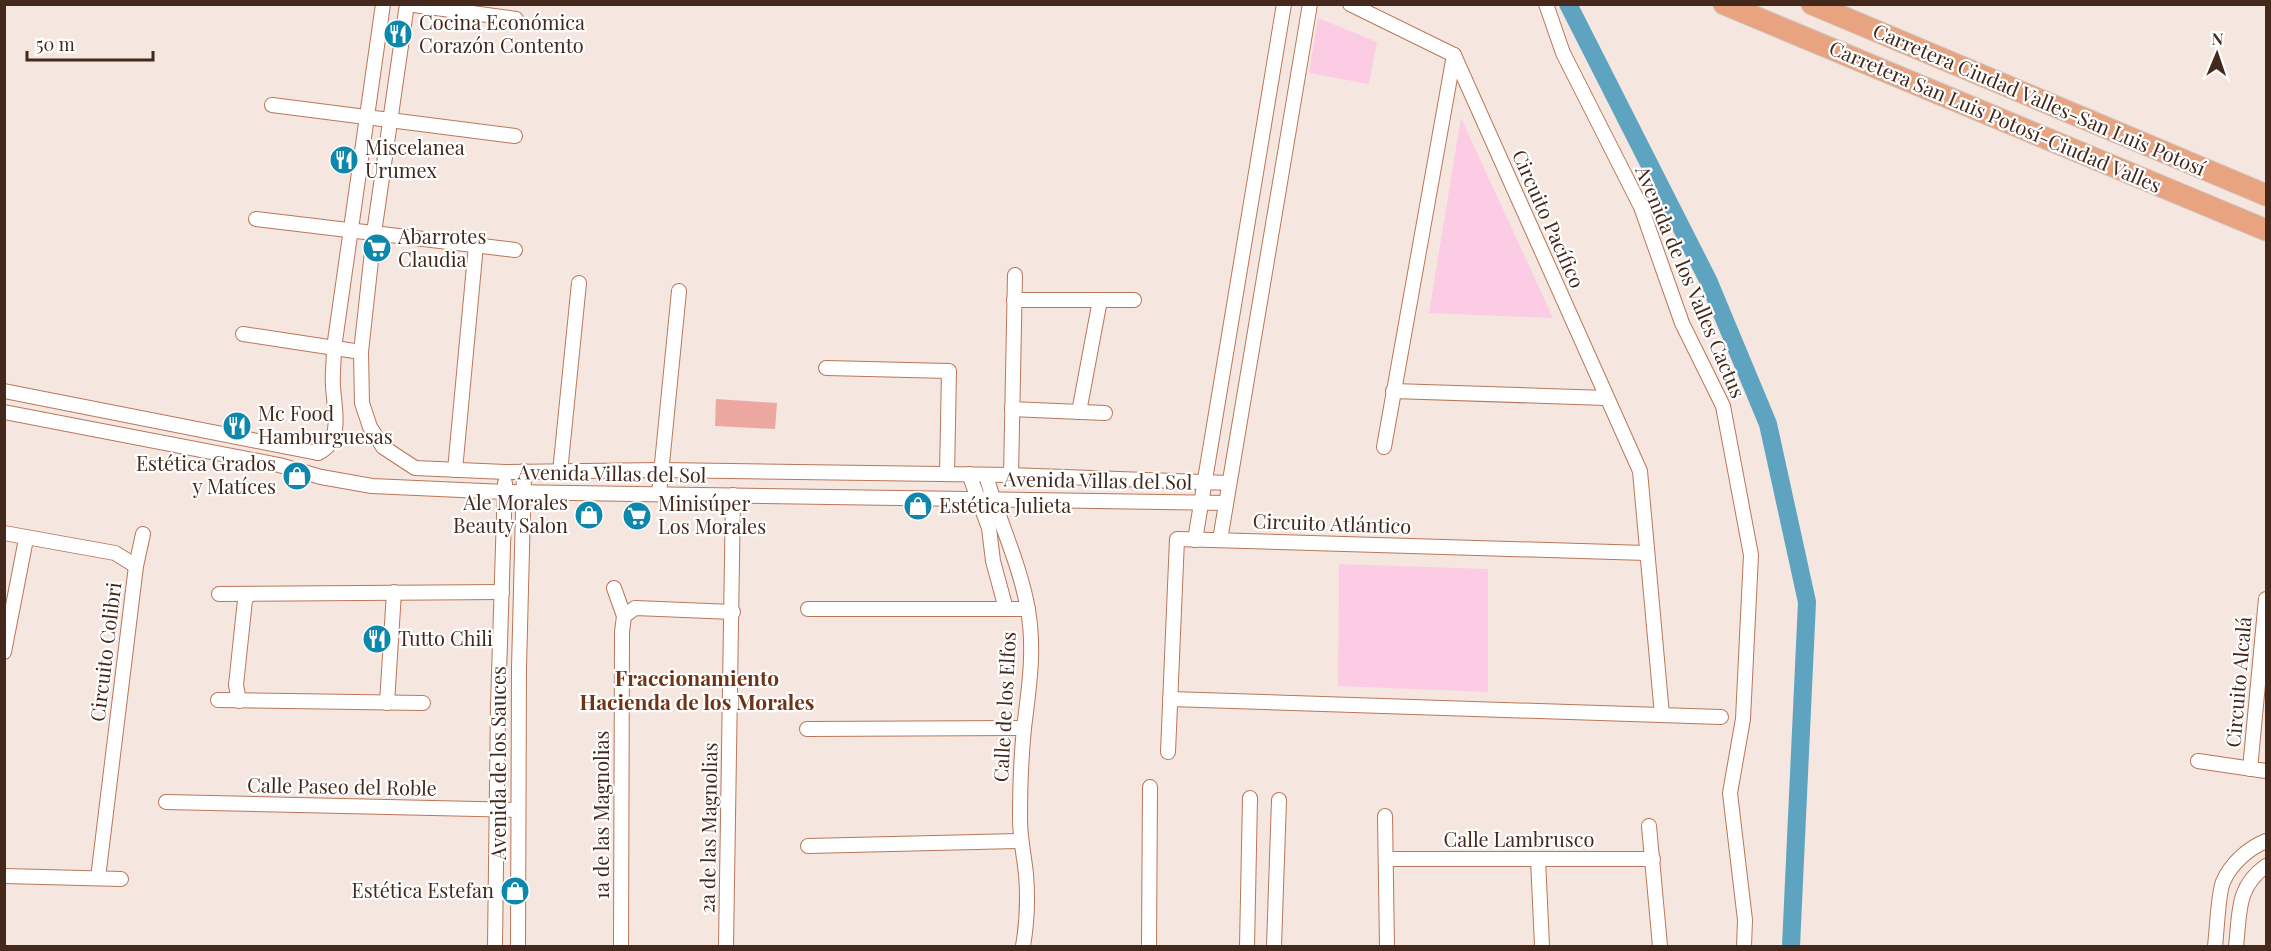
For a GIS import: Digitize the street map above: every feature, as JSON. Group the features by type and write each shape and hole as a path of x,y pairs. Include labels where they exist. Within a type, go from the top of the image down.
{"main road":[{"name":"Carretera San Luis Potosí-Ciudad Valles","path":"1724,4 2266,230"},
{"name":"Carretera Ciudad Valles-San Luis Potosí","path":"1813,5 2266,195"}],"street":[{"path":"4,391 318,453 327,449 335,434 332,384 334,348 383,4"},
{"path":"243,334 361,352 374,233 407,4 516,19"},
{"path":"1168,752 1177,539 1194,540 1284,4"},
{"path":"1220,540 1310,4"},
{"path":"1350,4 1454,55 1384,447"},
{"name":"Avenida de los Valles Cactus","path":"1546,4 1563,53 1641,207 1682,323 1723,406 1751,555 1743,719 1730,793 1745,920 1744,946"},
{"name":"Circuito Pacífico","path":"1454,55 1640,471 1646,553"},
{"path":"272,105 515,136"},
{"path":"1253,191 1278,196"},
{"path":"256,219 515,250"},
{"path":"455,470 476,245"},
{"path":"1011,475 1015,275"},
{"path":"560,472 579,283"},
{"path":"659,494 679,291"},
{"path":"1014,300 1134,300"},
{"path":"1079,412 1100,300"},
{"name":"Avenida Villas del Sol","path":"361,352 362,403 370,427 383,447 415,468 505,472 661,470 969,474 1229,483"},
{"path":"826,368 949,371 947,474"},
{"path":"1394,391 1606,398"},
{"path":"1012,410 1105,413"},
{"name":"Avenida Villas del Sol","path":"4,412 279,465 321,477 372,486 523,493 1226,503"},
{"path":"196,449 202,430"},
{"path":"318,453 317,466 321,477"},
{"name":"Avenida de los Sauces","path":"518,946 519,668 524,471"},
{"name":"Avenida de los Sauces","path":"495,946 496,810 505,472"},
{"name":"Calle de los Elfos","path":"969,474 989,528 993,561 1006,609"},
{"name":"Calle de los Elfos","path":"986,475 1028,609 1032,655 1020,781 1020,841 1026,873 1028,910 1023,946"},
{"name":"2a de las Magnolias","path":"726,946 733,612 733,495"},
{"name":"Circuito Colibri","path":"4,533 27,539 115,553 136,566 98,878"},
{"path":"136,566 143,534"},
{"path":"4,652 27,539"},
{"name":"Circuito Atlántico","path":"1194,540 1646,553"},
{"path":"1646,553 1662,715"},
{"path":"614,588 624,616 635,608 733,612"},
{"path":"387,703 394,592"},
{"path":"219,594 502,592"},
{"path":"239,701 236,685 245,600 249,594"},
{"name":"Circuito Alcalá","path":"2250,769 2266,599"},
{"path":"808,609 1028,609"},
{"name":"1a de las Magnolias","path":"621,946 621,643 624,616"},
{"path":"1170,699 1721,717"},
{"path":"218,700 423,703"},
{"path":"807,729 1024,728"},
{"name":"Circuito Alcalá","path":"2198,761 2266,771"},
{"path":"1149,946 1150,787"},
{"path":"1247,946 1250,798"},
{"path":"1274,946 1279,800"},
{"name":"Calle Paseo del Roble","path":"166,802 518,810"},
{"path":"1385,816 1387,946"},
{"path":"1649,826 1660,946"},
{"path":"807,846 1020,841"},
{"path":"2215,946 2223,882 2237,861 2256,845 2266,841"},
{"name":"Calle Lambrusco","path":"1386,859 1653,860"},
{"path":"1538,859 1542,946"},
{"path":"2236,946 2242,893 2253,875 2266,866"},
{"path":"4,876 122,879"},
{"path":"1248,919 1275,919"}],"shaded area":[{"path":"1318,18 1377,42 1369,84 1309,73"},
{"path":"1461,118 1553,318 1429,313"},
{"path":"1339,564 1488,569 1488,692 1338,686"}],"building":[{"path":"716,399 777,403 775,429 715,426"}],"waterway":[{"path":"1568,4 1708,280 1768,424 1807,602 1791,946"}],"place":[{"name":"Cocina Económica Corazón Contento","path":"398,34"},
{"name":"Miscelanea Urumex","path":"344,160"},
{"name":"Abarrotes Claudia","path":"377,248"},
{"name":"Mc Food Hamburguesas","path":"237,426"},
{"name":"Estética Grados y Matíces","path":"297,476"},
{"name":"Estética Julieta","path":"918,506"},
{"name":"Ale Morales Beauty Salon","path":"589,515"},
{"name":"Minisúper Los Morales","path":"637,516"},
{"name":"Tutto Chili","path":"377,639"},
{"name":"Estética Estefan","path":"515,891"}],"district":[{"name":"Fraccionamiento Hacienda de los Morales","path":"697,691"}]}
